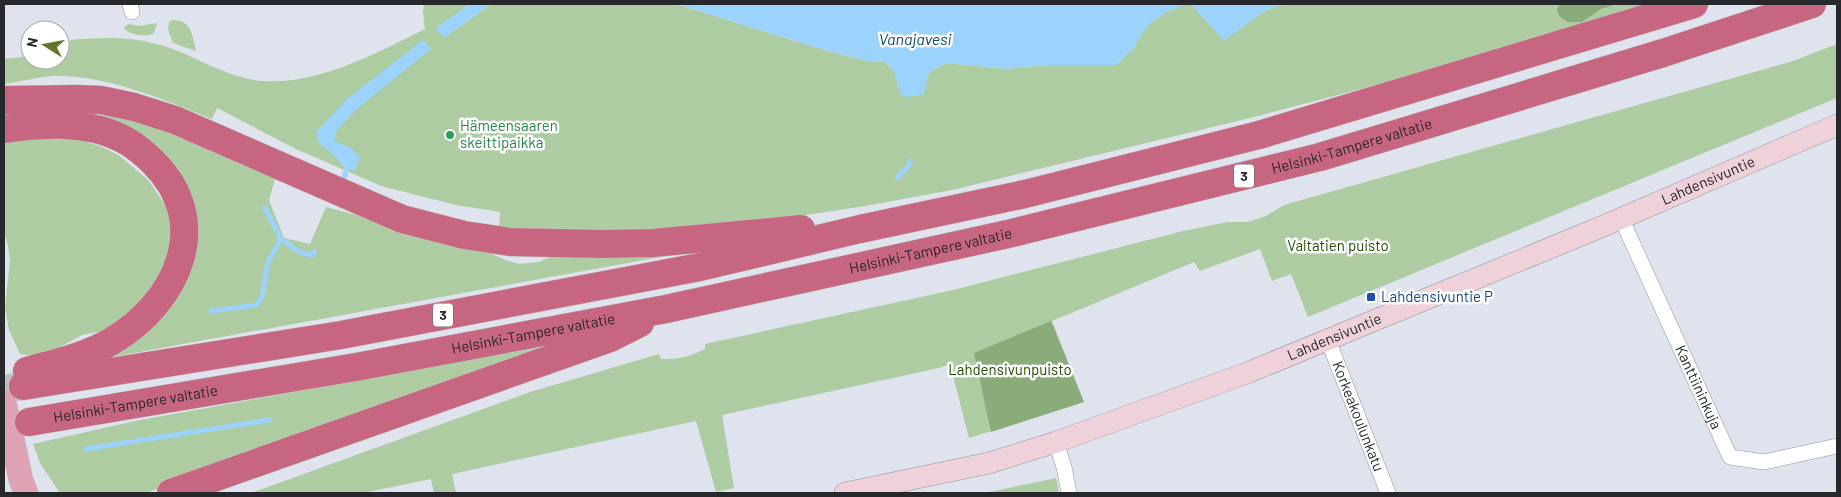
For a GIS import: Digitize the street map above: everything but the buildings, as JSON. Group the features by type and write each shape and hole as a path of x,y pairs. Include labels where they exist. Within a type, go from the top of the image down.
{"highway":[{"name":"3","path":"15,387 361,331 700,266 860,228 1025,194 1259,135 1694,4"},
{"name":"Helsinki-Tampere valtatie","path":"29,422 356,367 666,309 1008,234 1320,157 1663,52 1812,4"},
{"path":"4,100 102,100 134,107 175,120 402,219 464,235 510,242 551,244 653,243 815,228 860,228"},
{"path":"4,128 29,125 75,126 101,131 122,138 148,158 170,182 182,209 184,229 183,249 175,277 153,309 135,325 112,341 15,387"},
{"path":"172,493 324,441 610,338 666,309"}],"main road":[{"name":"Lahdensivuntie","path":"845,493 990,463 1056,442 1247,373 1621,218 1837,125"},
{"path":"15,387 21,480 26,493"}],"street":[{"name":"Kanttiininkuja","path":"1621,218 1730,457 1764,462 1837,446"},
{"name":"Korkeakoulunkatu","path":"1328,340 1388,493"},
{"path":"1056,442 1064,467 1068,493"}],"green space":[{"path":"424,4 469,4 439,28 447,36 491,4 676,4 825,50 868,61 885,62 897,75 898,88 928,76 931,71 946,63 1007,69 1045,65 1133,49 1144,30 1152,21 1168,11 1186,4 1191,4 1224,40 1267,9 1288,4 1657,4 1445,67 1258,116 952,190 865,206 707,230 606,232 499,229 500,212 456,205 381,186 296,149 217,108 212,119 134,90 94,79 53,76 4,84 4,59 20,57 20,70 70,70 70,40 106,38 141,40 164,46 227,73 249,79 271,81 294,80 340,68 425,29"},
{"path":"1560,4 1617,4 1601,9 1582,22 1568,22 1559,16 1557,9"},
{"path":"178,20 187,25 192,34 196,51 173,43 168,30 169,22"},
{"path":"157,23 154,33 147,35 133,34 126,31 124,27 129,24 140,26"},
{"path":"1837,44 1837,98 1308,317 1291,274 1272,281 1260,249 1200,271 1194,262 1052,321 1084,402 969,438 950,364 939,368 722,415 734,488 716,492 696,421 452,474 456,493 434,493 431,479 363,493 251,493 530,392 659,354 661,359 684,357 705,349 705,344 953,290 1183,231 1228,222 1248,222 1266,216 1284,205 1793,61"},
{"path":"75,112 118,117 168,131 276,176 269,200 284,238 310,244 326,207 475,246 519,264 539,262 550,257 586,254 683,253 101,359 155,322 189,199"},
{"path":"30,138 80,140 105,148 121,157 148,180 168,209 172,228 167,272 134,316 102,331 82,335 42,357 20,354 9,330 5,307 10,261 4,232 4,144"},
{"name":"Lahdensivunpuisto","path":"1051,321 1084,402 991,432 974,353"},
{"path":"542,347 542,352 261,454 145,493 60,493 40,463 33,444 135,421"},
{"path":"1056,478 1059,493 989,492"}],"water":[{"path":"469,4 491,4 447,36 444,37 435,29"},
{"name":"Vanajavesi","path":"676,4 1187,4 1168,11 1148,25 1133,49 1116,65 1045,65 1007,69 946,63 931,71 924,94 909,97 902,96 893,71 885,62 868,61 825,50"},
{"path":"1191,4 1288,4 1267,9 1224,41"},
{"path":"423,40 431,49 357,109 337,130 334,141 349,147 360,157 354,171 343,166 334,155 319,143 316,132 347,99"},
{"path":"909,158 913,159 910,168 900,179 896,180 897,173 905,167"}],"waterway":[{"path":"344,178 347,168"},
{"path":"265,208 281,239"},
{"path":"211,311 256,305 262,297 268,262 281,239 301,253 312,255 315,252"},
{"path":"86,449 269,420"}],"tunnel":[{"path":"4,389 23,386"}],"place":[{"name":"Hämeensaaren skeittipaikka","path":"450,135"},
{"name":"Lahdensivuntie P","path":"1371,297"}],"park label":[{"name":"Valtatien puisto","path":"1338,246"}]}
